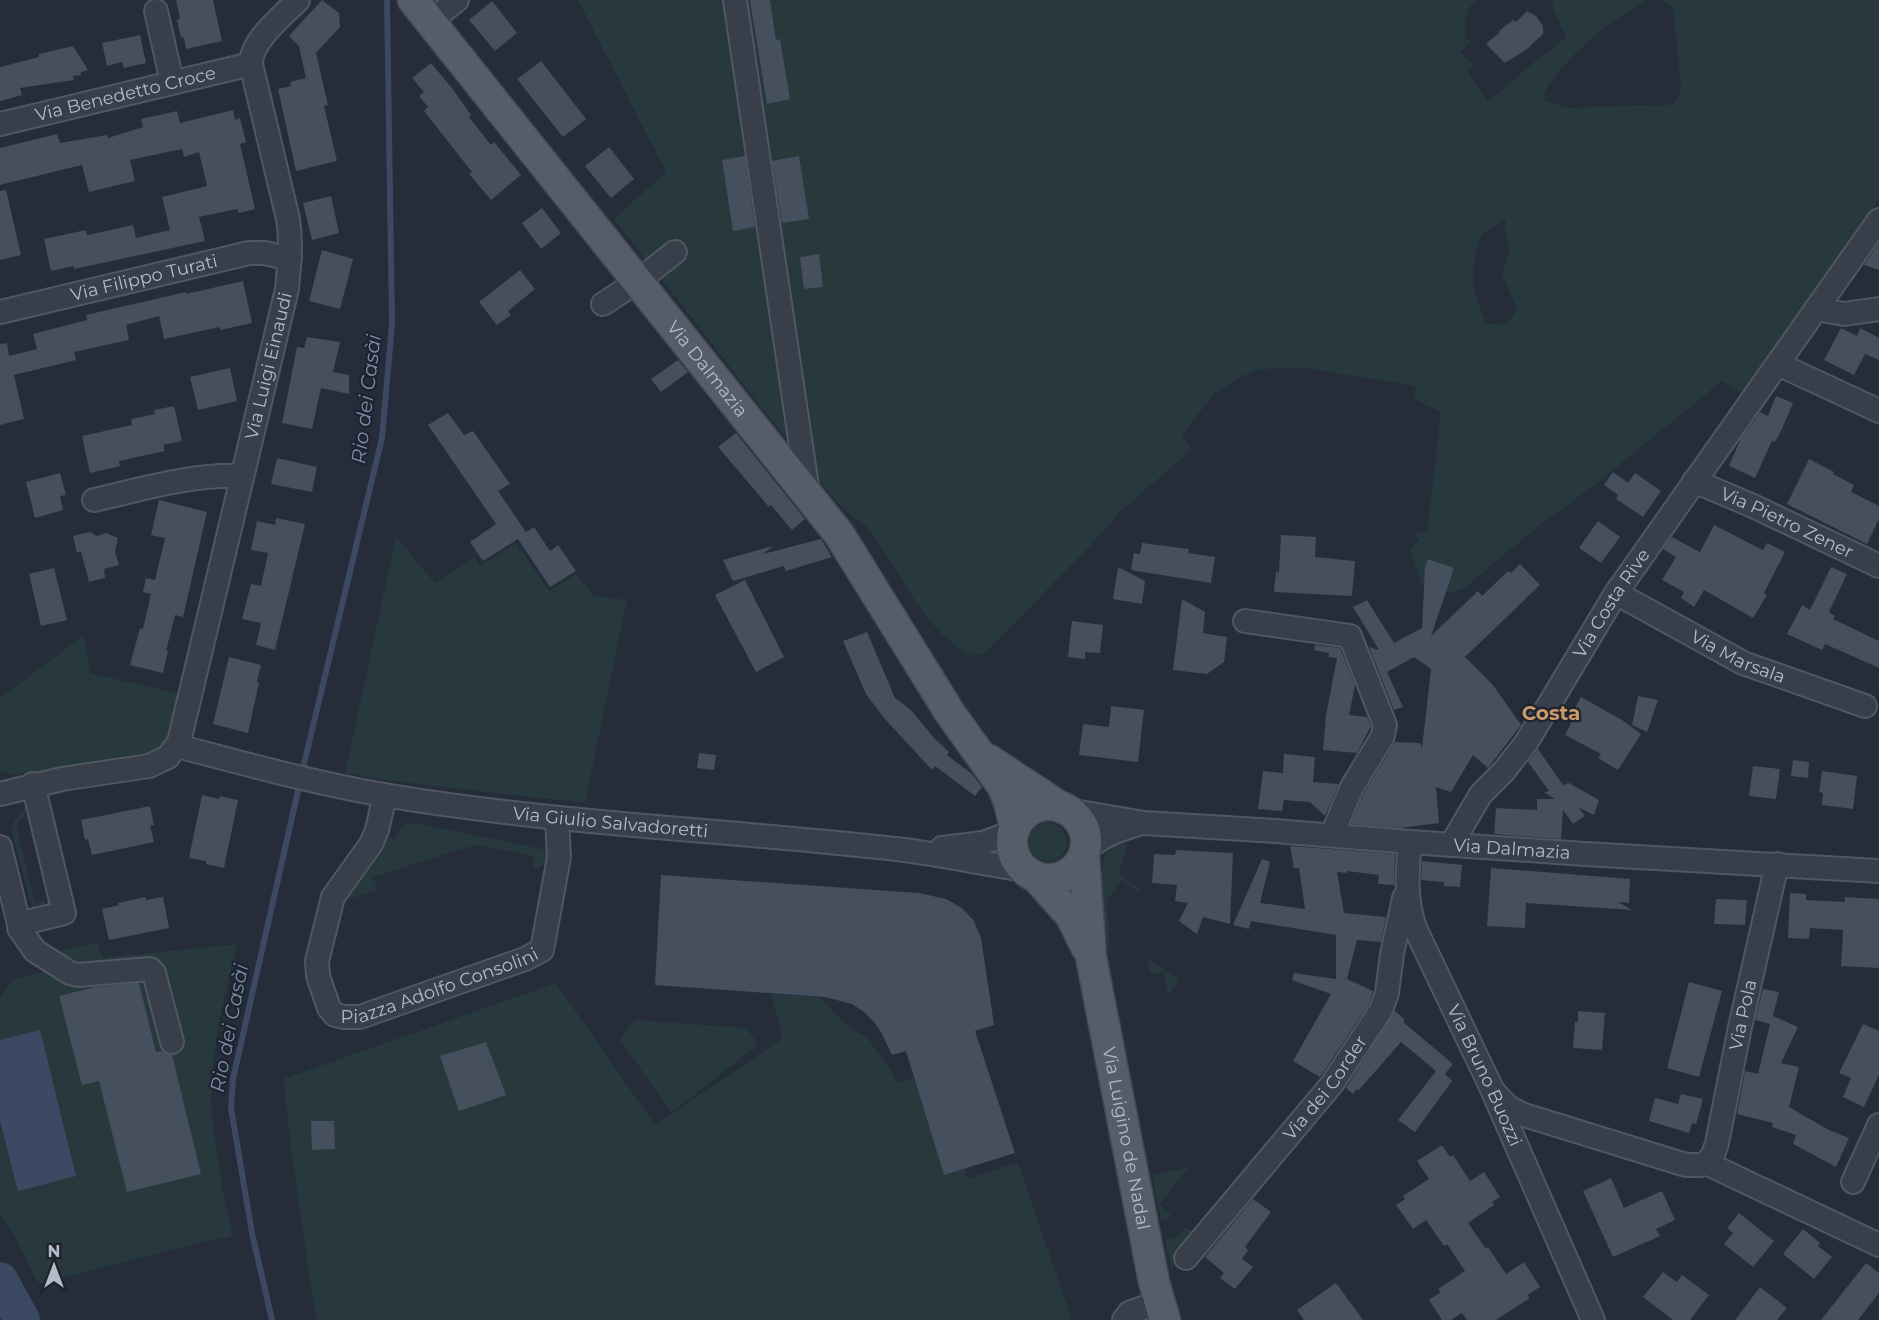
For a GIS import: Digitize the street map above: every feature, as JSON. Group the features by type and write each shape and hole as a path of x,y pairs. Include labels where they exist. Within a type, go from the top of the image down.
{"main road":[{"name":"Via Dalmazia","path":"422,11 808,493 856,560 950,713 1003,787 1010,802 1014,830"},
{"name":"Via Dalmazia","path":"979,753 1065,809"},
{"path":"1051,805 1065,809 1077,818 1086,840 1084,854 1078,866 1059,878 1047,879 1030,873 1014,853 1014,830 1021,818 1040,806 1051,805"},
{"name":"Via Luigino de Nadal","path":"1084,854 1091,957 1162,1311"},
{"name":"Via Luigino de Nadal","path":"1030,873 1071,916 1091,957"}],"street":[{"path":"251,64 258,42 298,0"},
{"path":"422,11 457,0"},
{"path":"735,0 808,493"},
{"path":"156,11 172,82"},
{"name":"Via Benedetto Croce","path":"0,124 251,64"},
{"name":"Via Luigi Einaudi","path":"177,747 182,736 286,289 290,258 288,219 251,64"},
{"name":"Via Costa Rive","path":"1451,845 1481,794 1504,771 1526,742 1616,593 1879,220"},
{"path":"603,304 638,281 675,252"},
{"name":"Via Filippo Turati","path":"0,312 249,253 265,253 290,258"},
{"path":"1816,309 1844,314 1879,309"},
{"path":"1778,364 1879,411"},
{"path":"94,500 192,478 242,476"},
{"name":"Via Pietro Zener","path":"1694,481 1754,506 1879,566"},
{"name":"Via Marsala","path":"1616,593 1743,663 1865,706"},
{"path":"1245,621 1350,636 1385,725 1383,736 1352,787 1332,835"},
{"path":"0,794 33,784 148,766 162,761 177,747"},
{"name":"Via Giulio Salvadoretti","path":"177,747 317,782 385,795 557,819 906,850 1030,873"},
{"path":"19,924 64,913 33,784"},
{"name":"Piazza Adolfo Consolini","path":"385,795 371,844 333,897 318,952 318,976 329,1008 334,1015 360,1017 525,959 542,950 559,857 557,819"},
{"name":"Via Dalmazia","path":"1065,809 1144,823 1332,835 1410,843 1879,872"},
{"name":"Via Dalmazia","path":"1084,854 1096,840 1144,823"},
{"name":"Via Giulio Salvadoretti","path":"906,850 969,846 983,843 1014,830"},
{"name":"Via Bruno Buozzi","path":"1410,843 1406,887 1411,915 1525,1162 1583,1315"},
{"path":"1,853 19,928 35,951 70,973 86,975 150,969 154,973 172,1042"},
{"name":"Via Pola","path":"1706,1163 1713,1155 1717,1143 1740,1027 1777,864"},
{"name":"Via dei Corder","path":"1186,1258 1332,1084 1381,1010 1390,977 1392,954 1406,887"},
{"path":"1390,977 1398,958 1402,955 1414,952 1428,955"},
{"path":"1491,1087 1501,1100 1516,1112 1686,1165 1706,1163 1879,1245"},
{"path":"1852,1182 1879,1125"},
{"path":"1525,1162 1525,1147 1533,1133 1542,1128 1559,1126"},
{"path":"1124,1320 1130,1312 1162,1311"}],"shaded area":[{"path":"578,0 1476,0 1469,8 1466,22 1466,38 1472,41 1460,52 1474,65 1467,70 1488,102 1566,38 1551,3 1555,0 1648,0 1879,0 1879,199 1742,393 1722,381 1464,588 1452,593 1421,585 1410,549 1419,540 1415,535 1416,532 1427,533 1441,412 1414,399 1416,390 1414,386 1304,368 1262,369 1243,376 1214,394 1182,435 1191,448 1181,459 1122,510 1090,546 984,654 973,656 955,645 926,616 867,528 829,493 614,219 666,172","holes":["1648,0 1664,1 1673,7 1681,88 1677,100 1663,106 1566,108 1545,100 1544,93 1552,80 1590,40 1620,17","1507,219 1505,231 1509,252 1502,274 1516,307 1512,317 1506,322 1486,323 1474,289 1475,259 1482,234"]},
{"path":"396,537 435,583 474,557 480,566 516,543 549,591 576,574 594,596 627,600 585,803 392,781 345,773"},
{"path":"84,635 90,673 180,694 174,723 167,739 153,752 143,756 16,775 0,770 0,698"},
{"path":"26,806 29,806 29,810 16,825 35,902 44,900 38,913 34,914 10,826 14,825"},
{"path":"413,823 547,850 545,864 537,869 533,868 534,856 475,845 373,877 378,890 347,900 382,851 386,837 394,839 404,825"},
{"path":"1048,823 1062,828 1067,842 1062,856 1048,861 1034,856 1029,842 1034,828"},
{"path":"1129,841 1118,873 1141,890 1139,893 1122,880 1107,900 1110,953 1103,917 1101,885 1104,859 1108,851"},
{"path":"98,942 102,958 237,944 218,1027 211,1083 212,1118 222,1188 232,1231 231,1237 211,1240 43,1283 38,1282 34,1276 16,1238 0,1215 0,998 13,979 47,971 59,951"},
{"path":"1147,957 1179,980 1168,996 1164,972 1150,974"},
{"path":"556,983 655,1125 780,1040 782,1035 771,994 820,997 849,1028 867,1037 891,1071 896,1083 914,1078 944,1175 964,1169 967,1179 1018,1162 1072,1320 316,1320 283,1079"},
{"path":"635,1020 747,1028 758,1045 671,1113 620,1039"},
{"path":"1188,1169 1159,1204 1171,1215 1161,1221 1152,1175"},
{"path":"1186,1227 1196,1235 1171,1267 1165,1240 1178,1236"}],"water":[{"path":"40,1030 76,1176 18,1191 0,1121 0,1040"}],"building":[{"path":"176,0 213,0 222,41 186,49 177,20 180,19"},
{"path":"322,0 339,13 340,27 316,53 328,105 324,106 337,161 296,171 278,89 291,86 290,82 306,78 299,46 289,36"},
{"path":"750,0 770,0 776,40 780,39 790,99 767,104"},
{"path":"492,1 517,33 495,51 469,20"},
{"path":"1527,11 1536,16 1543,26 1543,34 1527,49 1505,63 1486,44 1499,31 1513,20 1516,22"},
{"path":"140,35 146,63 124,68 122,62 107,66 102,43"},
{"path":"73,46 88,70 81,72 81,75 73,76 74,80 20,88 22,95 0,101 0,67"},
{"path":"541,61 586,119 563,137 517,79"},
{"path":"431,63 452,88 471,115 469,117 491,145 494,142 521,175 491,200 469,174 472,172 424,111 428,107 419,96 424,92 412,78"},
{"path":"233,110 235,120 240,118 246,142 240,144 255,209 239,213 237,209 199,217 205,241 74,269 74,266 51,271 44,239 86,230 87,235 133,225 136,238 170,230 162,197 207,186 199,152 184,157 182,149 130,160 135,181 89,192 82,165 0,185 0,148 57,134 60,143 107,135 108,138 143,127 141,119 177,111 180,123"},
{"path":"609,147 634,179 611,198 585,166"},
{"path":"745,156 755,227 733,231 722,160"},
{"path":"799,156 809,219 782,223 772,161"},
{"path":"6,190 21,255 0,260 0,191"},
{"path":"331,196 339,233 312,240 303,203"},
{"path":"542,208 561,233 541,249 522,223"},
{"path":"1879,243 1879,270 1864,265"},
{"path":"322,250 353,259 340,309 309,301"},
{"path":"819,254 823,287 804,289 800,257"},
{"path":"520,270 535,289 508,311 511,315 497,325 479,302"},
{"path":"243,281 252,323 164,339 159,316 126,325 129,340 74,352 76,360 14,375 24,419 0,425 0,344 7,343 9,356 37,349 33,334 87,320 86,315"},
{"path":"1841,328 1857,336 1860,328 1879,338 1879,360 1865,354 1854,375 1824,360"},
{"path":"307,337 340,342 333,372 349,375 349,394 321,388 312,429 282,423 297,347 304,348"},
{"path":"678,360 688,372 661,392 651,379"},
{"path":"230,368 237,401 198,410 190,377"},
{"path":"1776,396 1793,403 1781,431 1775,442 1772,441 1755,478 1729,466 1740,440 1760,412 1768,416"},
{"path":"174,406 182,441 163,445 165,451 119,461 120,466 90,473 82,436 132,425 131,419 155,414 154,410"},
{"path":"448,413 464,435 473,431 510,484 498,491 526,532 534,527 550,551 558,545 576,571 550,587 518,539 483,561 470,542 496,524 428,425"},
{"path":"736,433 805,519 792,530 771,505 769,507 718,447"},
{"path":"277,458 317,467 312,492 271,484"},
{"path":"1809,459 1854,485 1851,492 1879,506 1879,519 1867,544 1787,504"},
{"path":"1613,472 1628,483 1635,473 1661,491 1643,517 1616,499 1618,495 1604,485"},
{"path":"60,473 66,495 60,496 63,510 35,518 26,482"},
{"path":"159,500 207,512 183,617 175,615 163,673 130,665 140,628 143,629 151,594 143,592 146,578 155,580 165,538 151,535"},
{"path":"276,518 305,524 275,650 256,645 261,623 242,619 251,584 261,586 268,553 251,550 257,521 275,525"},
{"path":"1598,521 1620,537 1601,563 1579,548"},
{"path":"1714,525 1763,550 1767,543 1785,552 1764,593 1767,595 1753,618 1704,590 1694,607 1681,598 1684,592 1662,580 1676,557 1663,549 1672,537 1700,552"},
{"path":"90,532 97,536 106,533 118,538 115,551 119,565 104,569 105,578 89,582 81,551 77,553 73,536"},
{"path":"1281,535 1316,537 1315,557 1355,561 1352,596 1274,592 1276,571 1279,572"},
{"path":"821,539 832,557 786,571 784,566 733,581 723,560 773,546 763,554"},
{"path":"1142,543 1189,549 1188,553 1215,557 1211,583 1131,570 1134,553 1140,554"},
{"path":"1428,559 1454,568 1431,636 1478,591 1482,596 1508,571 1511,573 1520,564 1540,585 1465,657 1493,685 1521,725 1488,768 1473,755 1451,792 1436,787 1439,823 1400,828 1351,824 1364,793 1395,742 1420,743 1422,748 1431,669 1414,657 1387,672 1403,707 1394,710 1369,647 1379,650 1353,607 1367,600 1394,643 1422,628 1425,568"},
{"path":"1118,567 1145,581 1142,604 1113,599"},
{"path":"1831,567 1847,574 1829,612 1835,616 1833,619 1879,641 1879,668 1825,644 1822,650 1787,634 1802,605 1810,610"},
{"path":"54,568 67,620 41,626 29,574"},
{"path":"745,580 784,657 756,672 715,595"},
{"path":"1182,599 1205,612 1203,633 1227,637 1224,662 1207,674 1173,670"},
{"path":"1072,621 1103,625 1100,653 1085,652 1085,659 1068,657"},
{"path":"867,632 895,698 910,709 949,752 947,755 972,774 982,787 975,796 935,766 932,770 884,718 866,694 843,641"},
{"path":"1315,645 1340,648 1355,685 1349,715 1367,717 1371,726 1357,753 1323,750 1326,715 1337,658 1329,657 1329,653 1314,650"},
{"path":"229,657 261,665 248,733 213,724"},
{"path":"1638,696 1658,700 1647,732 1632,725"},
{"path":"1581,697 1622,720 1641,734 1618,770 1598,758 1601,754 1565,735 1572,721 1569,719"},
{"path":"1111,706 1144,710 1138,762 1079,755 1083,724 1109,727"},
{"path":"1538,749 1563,785 1569,783 1599,800 1594,815 1579,808 1585,816 1573,824 1563,810 1561,839 1494,834 1496,808 1537,810 1537,799 1555,799 1544,792 1549,791 1528,762"},
{"path":"699,753 716,755 714,770 697,768"},
{"path":"1284,754 1315,757 1313,782 1339,784 1325,816 1310,802 1284,800 1282,811 1258,809 1263,771 1283,773"},
{"path":"1793,760 1809,762 1808,778 1791,776"},
{"path":"1753,766 1780,769 1776,799 1749,796"},
{"path":"1822,771 1857,776 1853,809 1822,805 1823,793 1819,792"},
{"path":"202,795 238,800 224,868 189,858"},
{"path":"150,806 154,825 150,826 154,842 92,855 88,839 85,840 81,820"},
{"path":"1290,846 1395,854 1394,885 1378,884 1379,875 1337,872 1344,913 1386,917 1381,942 1357,940 1347,979 1373,991 1369,1004 1320,1077 1293,1061 1331,994 1292,980 1294,973 1336,979 1336,935 1251,921 1249,929 1233,925 1262,859 1270,862 1260,903 1305,909 1299,868 1294,868"},
{"path":"1176,850 1233,853 1230,924 1203,917 1197,934 1179,921 1188,903 1175,901 1177,885 1152,883 1154,854 1175,855"},
{"path":"1422,861 1462,865 1460,887 1444,886 1444,882 1421,880"},
{"path":"1491,868 1630,879 1629,903 1618,902 1632,910 1526,903 1525,928 1487,926"},
{"path":"661,875 919,893 946,899 962,908 974,921 981,938 994,1025 975,1031 1015,1153 944,1175 906,1051 892,1055 874,1022 852,1004 825,997 655,985"},
{"path":"1790,893 1806,894 1806,900 1845,902 1845,897 1879,899 1879,968 1841,966 1843,930 1810,928 1809,939 1788,938"},
{"path":"145,897 146,900 163,897 169,928 109,940 102,909"},
{"path":"1716,899 1747,900 1745,925 1714,924"},
{"path":"1689,982 1722,991 1699,1077 1667,1068"},
{"path":"139,983 156,1052 162,1051 172,1055 201,1174 127,1192 99,1081 82,1085 59,996 95,987"},
{"path":"1763,989 1779,992 1773,1016 1798,1027 1781,1063 1799,1067 1789,1107 1827,1129 1849,1138 1836,1167 1793,1144 1796,1135 1772,1127 1773,1123 1737,1114 1745,1071 1758,1074 1770,1024 1755,1020"},
{"path":"1395,1011 1405,1020 1403,1022 1453,1064 1445,1074 1452,1081 1415,1132 1398,1120 1436,1071 1401,1042 1359,1090 1357,1089 1353,1094 1346,1088"},
{"path":"1578,1011 1605,1013 1602,1050 1573,1048"},
{"path":"1863,1024 1879,1031 1879,1075 1864,1107 1843,1097 1851,1078 1839,1073"},
{"path":"486,1042 506,1095 459,1111 440,1056"},
{"path":"1681,1094 1703,1099 1696,1124 1692,1123 1689,1133 1649,1121 1655,1098 1678,1104"},
{"path":"311,1121 334,1121 335,1149 312,1150"},
{"path":"1442,1145 1450,1157 1453,1155 1470,1181 1484,1172 1500,1197 1492,1202 1494,1205 1468,1223 1506,1274 1524,1262 1540,1287 1527,1295 1530,1298 1496,1320 1467,1320 1462,1313 1451,1320 1442,1320 1429,1300 1441,1292 1438,1289 1465,1271 1447,1244 1444,1246 1426,1220 1413,1229 1396,1205 1405,1199 1403,1196 1429,1179 1417,1161"},
{"path":"1611,1178 1624,1208 1662,1191 1675,1220 1656,1229 1660,1236 1613,1257 1583,1191"},
{"path":"1253,1199 1271,1212 1245,1247 1248,1250 1242,1259 1253,1267 1235,1289 1220,1278 1224,1273 1205,1257"},
{"path":"1739,1213 1774,1241 1753,1267 1724,1244 1733,1233 1727,1228"},
{"path":"1803,1229 1820,1243 1818,1246 1832,1257 1814,1279 1783,1254"},
{"path":"1866,1263 1879,1273 1879,1293 1858,1320 1821,1320"},
{"path":"1663,1272 1677,1282 1682,1275 1709,1295 1690,1320 1673,1320 1643,1297"},
{"path":"1336,1283 1363,1320 1304,1320 1297,1310"},
{"path":"1760,1287 1787,1308 1777,1320 1735,1320"}],"waterway":[{"name":"Rio dei Casài","path":"302,772 382,438 392,324 387,0"},
{"name":"Rio dei Casài","path":"272,1320 252,1233 231,1108 233,1079 300,782"},
{"path":"0,1280 22,1320"}],"district":[{"name":"Costa","path":"1551,713"}]}
